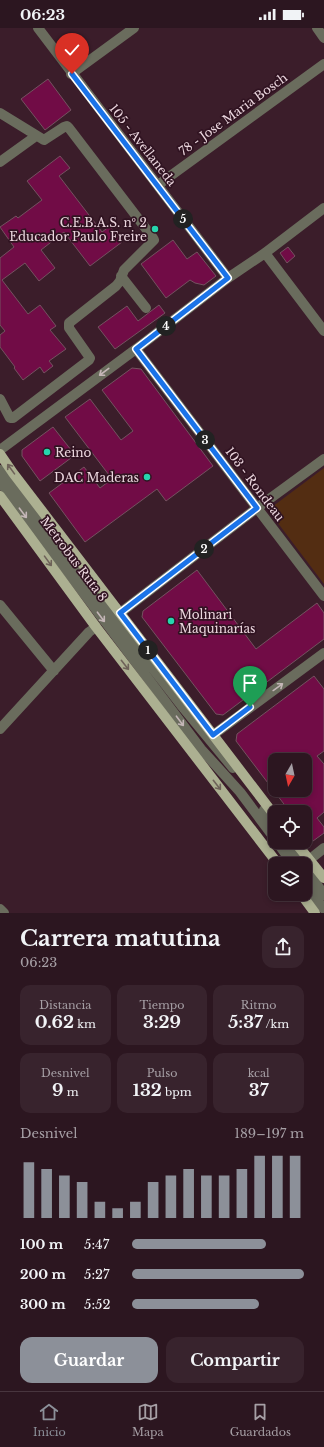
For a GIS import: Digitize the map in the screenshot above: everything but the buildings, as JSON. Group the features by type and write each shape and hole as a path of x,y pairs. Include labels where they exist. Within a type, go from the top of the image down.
{"main road":[{"path":"0,454 268,807"},
{"path":"0,496 96,627 273,857"},
{"path":"312,869 324,878"},
{"path":"306,901 315,913"}],"street":[{"name":"105 - Avellaneda","path":"38,28 228,278"},
{"path":"72,74 134,28"},
{"path":"317,28 324,38"},
{"name":"78 - Jose Maria Bosch","path":"158,186 324,64"},
{"path":"0,113 42,140 46,140 64,127 69,128 153,238 152,243 127,266 116,286 69,323 69,328 90,358 89,360 13,418 10,418 0,398"},
{"path":"0,162 36,136"},
{"path":"0,450 136,349 228,278 265,253 324,208"},
{"path":"265,253 324,330"},
{"path":"121,276 146,308"},
{"name":"103 - Rondeau","path":"136,349 324,596"},
{"path":"120,613 257,508 324,459"},
{"name":"Metrobus Ruta 8","path":"0,470 268,815"},
{"name":"Metrobus Ruta 8","path":"0,482 201,749 240,792 268,830"},
{"path":"0,605 54,670"},
{"path":"0,729 89,632 96,627"},
{"path":"213,735 324,653"},
{"path":"312,858 324,848"},
{"path":"293,849 300,857"},
{"path":"312,875 324,895"},
{"path":"312,893 324,909"},
{"path":"0,909 4,913"}],"shaded area":[{"path":"324,468 324,584 268,510"}],"place":[{"name":"C.E.B.A.S. nº 2 Educador Paulo Freire","path":"155,229"},
{"name":"Reino","path":"47,452"},
{"name":"DAC Maderas","path":"147,477"},
{"name":"Molinari Maquinarías","path":"171,621"}],"route":[{"path":"72,74 228,278 136,349 257,508 120,613 213,735 250,707"}]}
